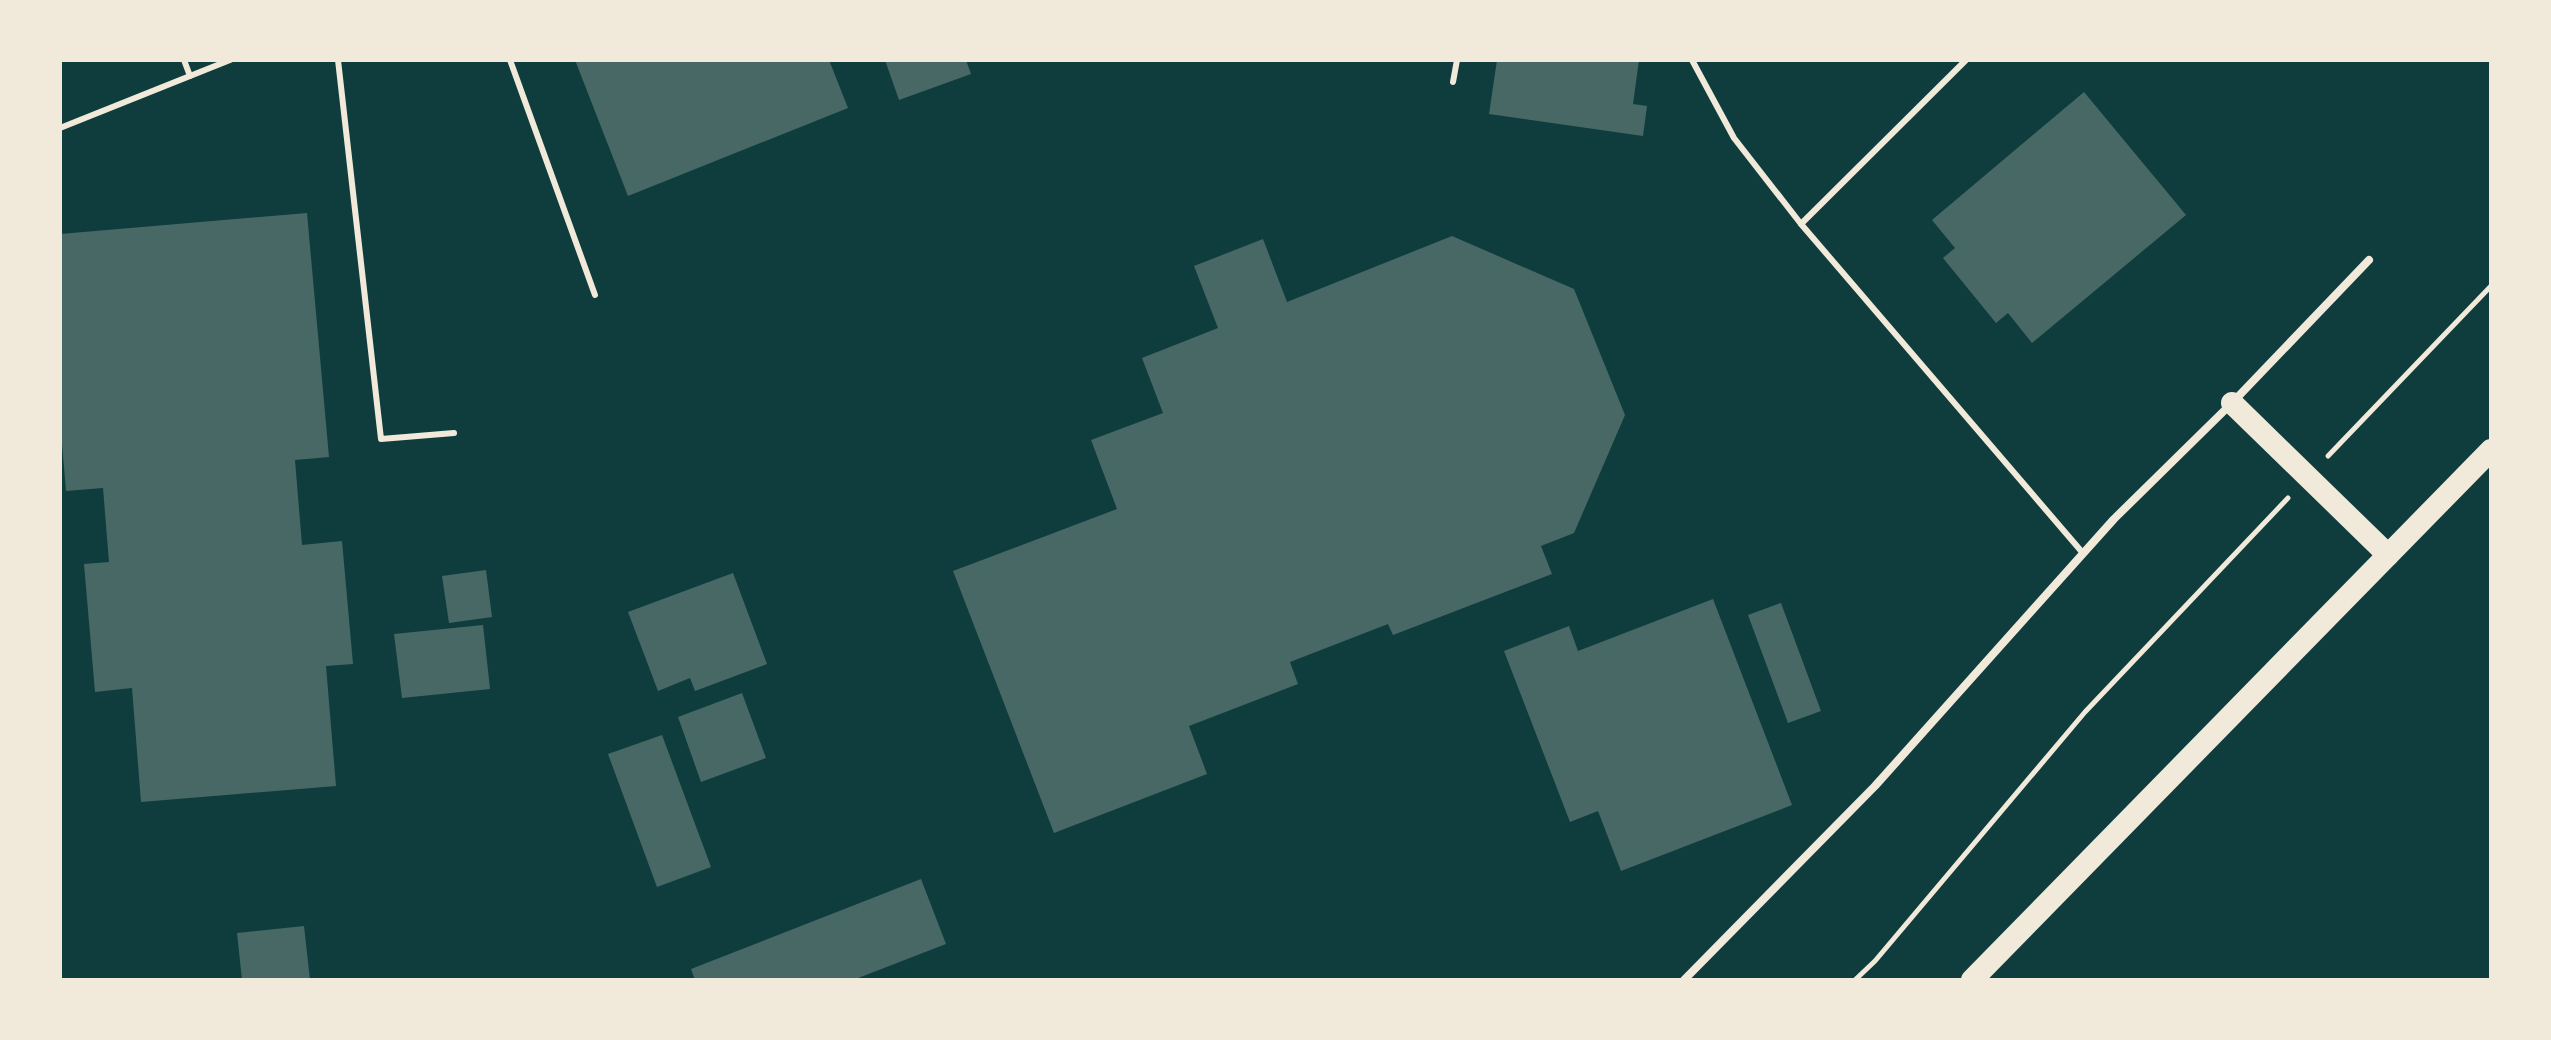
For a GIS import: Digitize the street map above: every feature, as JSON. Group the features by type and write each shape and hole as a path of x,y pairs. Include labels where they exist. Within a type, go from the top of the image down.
{"highway":[{"path":"2232,403 2388,555"},
{"path":"1972,980 2491,450"}],"street":[{"path":"1684,980 1875,786 2082,552 2232,403 2369,260"}],"lane":[{"path":"184,60 190,76"},
{"path":"60,128 230,60"},
{"path":"338,60 381,439 454,433"},
{"path":"510,60 595,295"},
{"path":"1453,82 1457,60"},
{"path":"1692,60 1734,138 1801,224 2082,552"},
{"path":"1801,224 1966,60"}],"path":[{"path":"1855,980 1875,961 2085,712 2491,286"}],"building":[{"path":"575,60 829,60 848,108 628,196"},
{"path":"885,60 966,60 971,74 899,100"},
{"path":"1497,60 1639,60 1633,104 1647,106 1643,136 1489,114"},
{"path":"2084,92 2186,215 2032,343 2008,313 1996,323 1943,258 1955,248 1932,220"},
{"path":"307,213 329,457 295,460 302,545 342,541 353,664 326,666 336,786 141,802 132,688 95,692 84,564 109,562 103,488 66,491 60,420 60,234"},
{"path":"1452,236 1574,289 1625,415 1574,533 1541,546 1552,574 1393,635 1388,624 1290,662 1298,684 1189,726 1207,774 1054,833 953,571 1117,509 1091,440 1163,413 1142,358 1218,328 1194,266 1263,239 1287,302"},
{"path":"486,570 492,617 449,623 442,576"},
{"path":"733,573 767,664 695,691 690,678 658,691 628,612"},
{"path":"1713,599 1792,805 1621,871 1598,811 1570,822 1504,651 1569,626 1578,651"},
{"path":"1781,603 1821,711 1788,723 1748,615"},
{"path":"483,625 490,689 402,698 394,634"},
{"path":"742,693 766,758 701,782 678,717"},
{"path":"662,735 711,867 657,887 608,754"},
{"path":"921,879 946,944 853,980 695,980 691,969"},
{"path":"304,926 310,980 242,980 237,933"}]}
